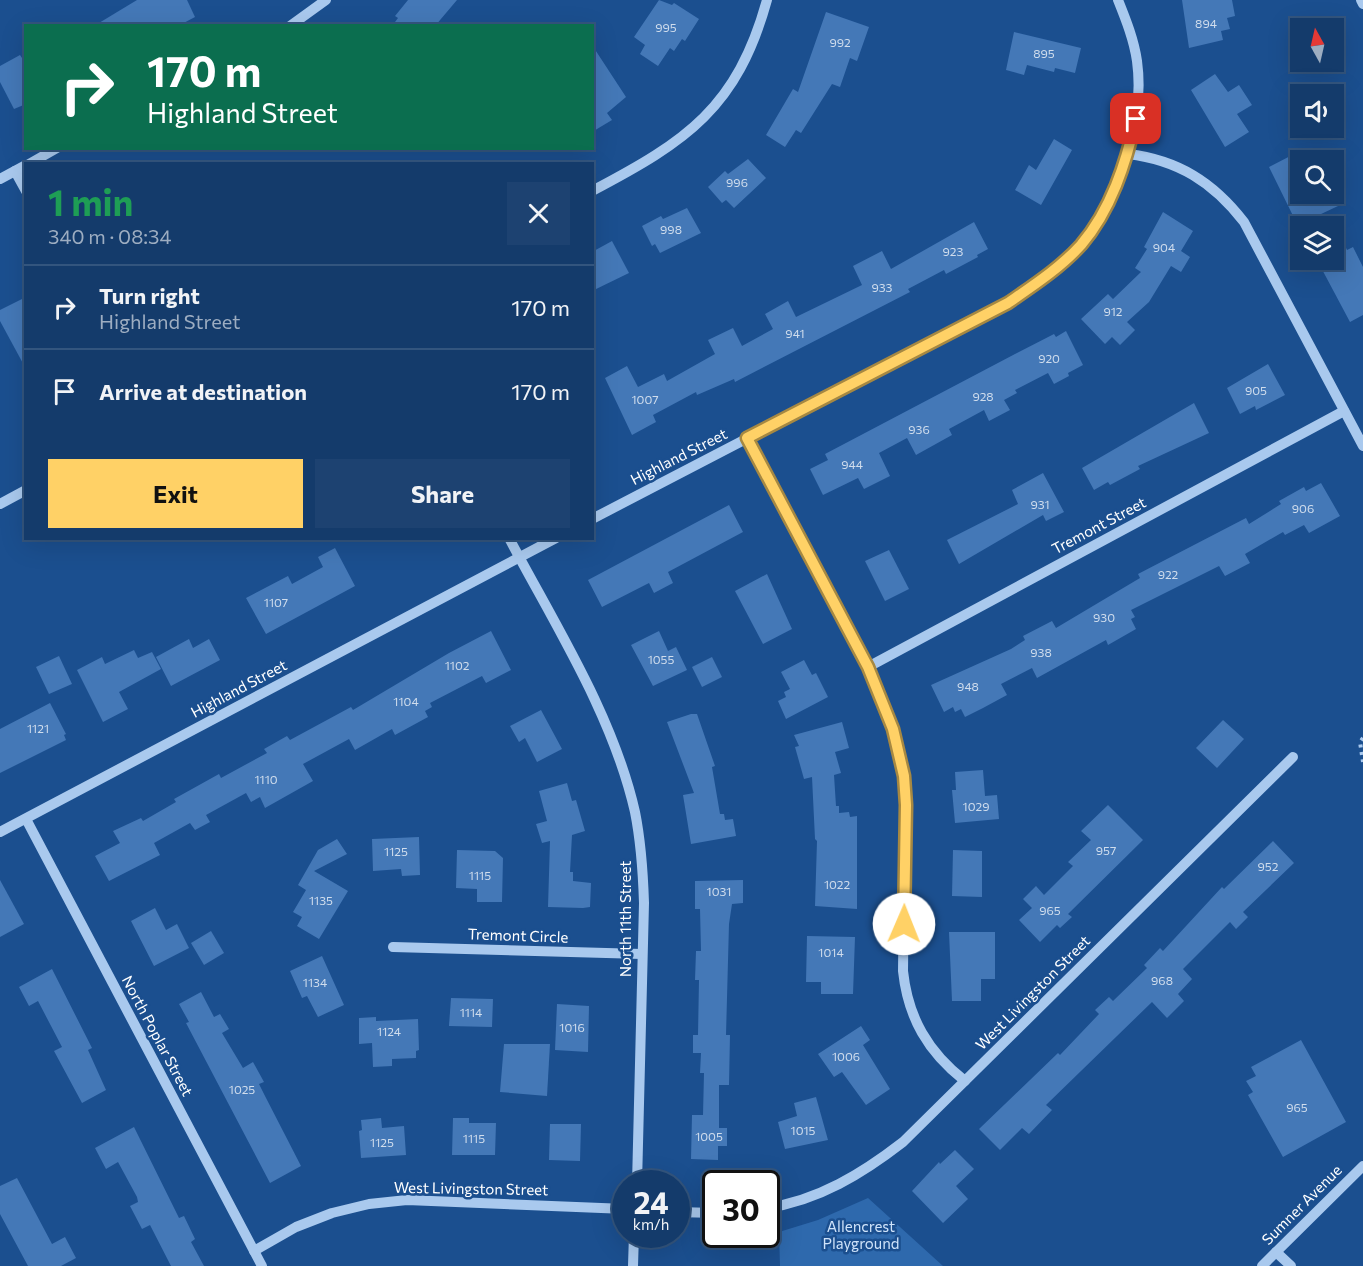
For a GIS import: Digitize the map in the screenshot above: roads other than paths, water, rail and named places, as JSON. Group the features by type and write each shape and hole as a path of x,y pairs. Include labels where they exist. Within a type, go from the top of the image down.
{"street":[{"path":"293,24 326,0"},
{"path":"594,190 664,152 713,111 735,81 755,37 767,0"},
{"name":"Highland Street","path":"594,518 1008,303 1047,276 1081,245 1112,196 1128,154 1136,119 1139,87 1130,30 1118,0"},
{"path":"1361,0 1363,4"},
{"path":"31,162 53,150"},
{"path":"1128,154 1167,162 1190,171 1229,202 1244,222 1363,446"},
{"path":"0,179 24,166"},
{"path":"15,171 24,187"},
{"name":"Tremont Street","path":"868,667 1344,411"},
{"path":"747,438 868,667 893,729 904,776 903,971 906,994 914,1021 928,1046 946,1067 965,1081"},
{"path":"0,504 24,491"},
{"name":"North 11th Street","path":"510,540 591,694 626,778 635,812 642,857 644,903 637,1170"},
{"name":"Highland Street","path":"0,832 552,540"},
{"name":"West Livingston Street","path":"780,1204 828,1189 871,1166 903,1142 1293,757"},
{"name":"North Poplar Street","path":"26,819 262,1266"},
{"name":"Tremont Circle","path":"393,947 642,954"},
{"name":"Sumner Avenue","path":"1262,1266 1363,1166"},
{"name":"West Livingston Street","path":"254,1251 296,1227 332,1213 369,1204 407,1200 612,1208"},
{"path":"633,1266 634,1248"},
{"path":"1276,1252 1291,1266"}],"park label":[{"name":"Allencrest Playground","path":"861,1236"}]}
